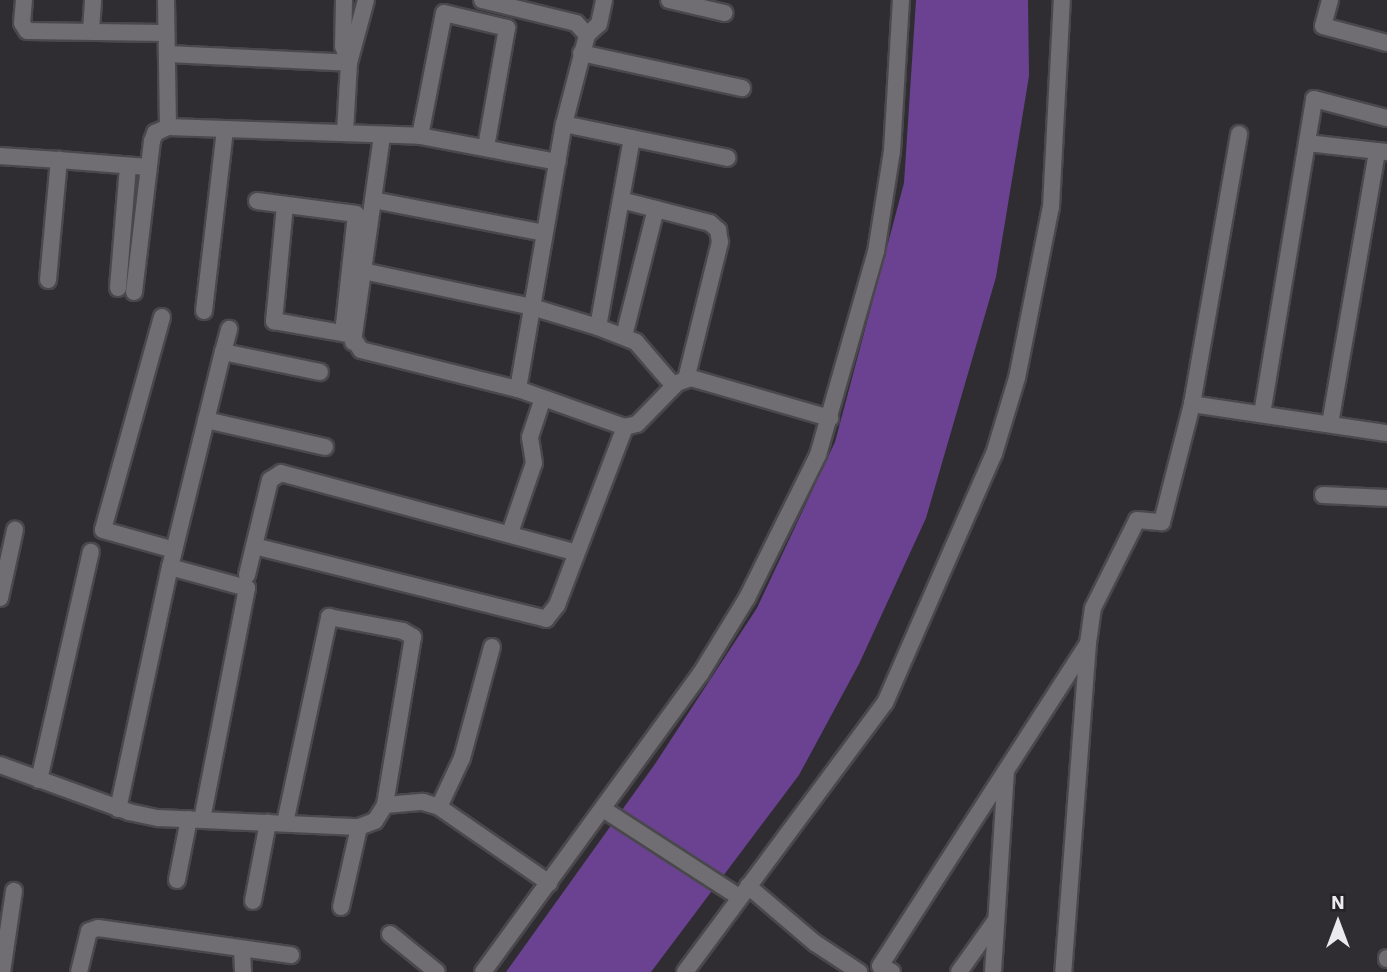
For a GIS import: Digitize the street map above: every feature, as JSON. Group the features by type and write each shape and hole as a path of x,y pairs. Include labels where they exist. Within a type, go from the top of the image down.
{"street":[{"path":"24,0 22,23 27,31 163,33"},
{"path":"91,30 93,0"},
{"path":"166,0 163,33 167,54 167,127"},
{"path":"344,0 343,46 349,63"},
{"path":"345,133 349,63 366,0"},
{"path":"482,0 576,23 587,35"},
{"path":"518,389 564,124 587,35 598,24 604,0"},
{"path":"669,0 725,13"},
{"path":"483,972 701,673 747,598 818,455 876,251 892,151 901,0"},
{"path":"685,972 885,703 994,454 1017,378 1051,207 1062,0"},
{"path":"1330,0 1323,26 1387,43"},
{"path":"419,136 447,6 507,28 486,148"},
{"path":"582,53 743,88"},
{"path":"167,54 349,63"},
{"path":"1262,414 1314,99 1387,118"},
{"path":"564,124 728,158"},
{"path":"134,292 148,167 155,133 167,127 419,136 558,162"},
{"path":"204,311 225,130"},
{"path":"1062,972 1093,608 1137,520 1162,522 1192,404 1239,134"},
{"path":"382,135 344,324 350,338 362,350 518,389 625,426 636,424 680,382 720,237 710,223 621,200"},
{"path":"598,327 632,138"},
{"path":"1307,143 1382,151 1330,424"},
{"path":"0,156 148,167"},
{"path":"48,280 59,160"},
{"path":"118,288 128,167"},
{"path":"257,201 366,210 544,233"},
{"path":"285,205 274,321 350,338"},
{"path":"624,336 656,209"},
{"path":"350,338 363,271 366,210"},
{"path":"363,271 532,307 598,327 624,336 680,382 830,418"},
{"path":"162,317 103,530 174,550"},
{"path":"118,808 170,567 229,329"},
{"path":"223,352 320,372"},
{"path":"510,533 534,463 530,437 543,398"},
{"path":"1192,404 1387,433"},
{"path":"206,420 325,447"},
{"path":"254,546 537,619 553,614 574,552 625,426"},
{"path":"247,575 271,480 281,473 574,552"},
{"path":"1323,495 1387,498"},
{"path":"0,598 15,530"},
{"path":"39,780 91,552"},
{"path":"170,567 247,588 196,819 177,880"},
{"path":"0,765 142,816 359,827 375,821 385,805 414,642 403,631 329,617 285,823"},
{"path":"892,972 880,966 1088,643"},
{"path":"439,807 462,758 492,647"},
{"path":"993,972 1006,770"},
{"path":"385,805 404,801 439,807 549,883"},
{"path":"603,808 743,892 859,972"},
{"path":"253,901 268,822"},
{"path":"341,907 359,827"},
{"path":"2,972 5,923 14,891"},
{"path":"959,972 996,920"},
{"path":"79,972 92,929 242,951 291,955"},
{"path":"390,934 437,972"},
{"path":"242,951 243,972"}],"shaded area":[{"path":"916,0 1028,0 1029,76 996,277 926,518 859,664 799,775 651,972 506,972 655,764 757,608 835,442 904,183"}]}
